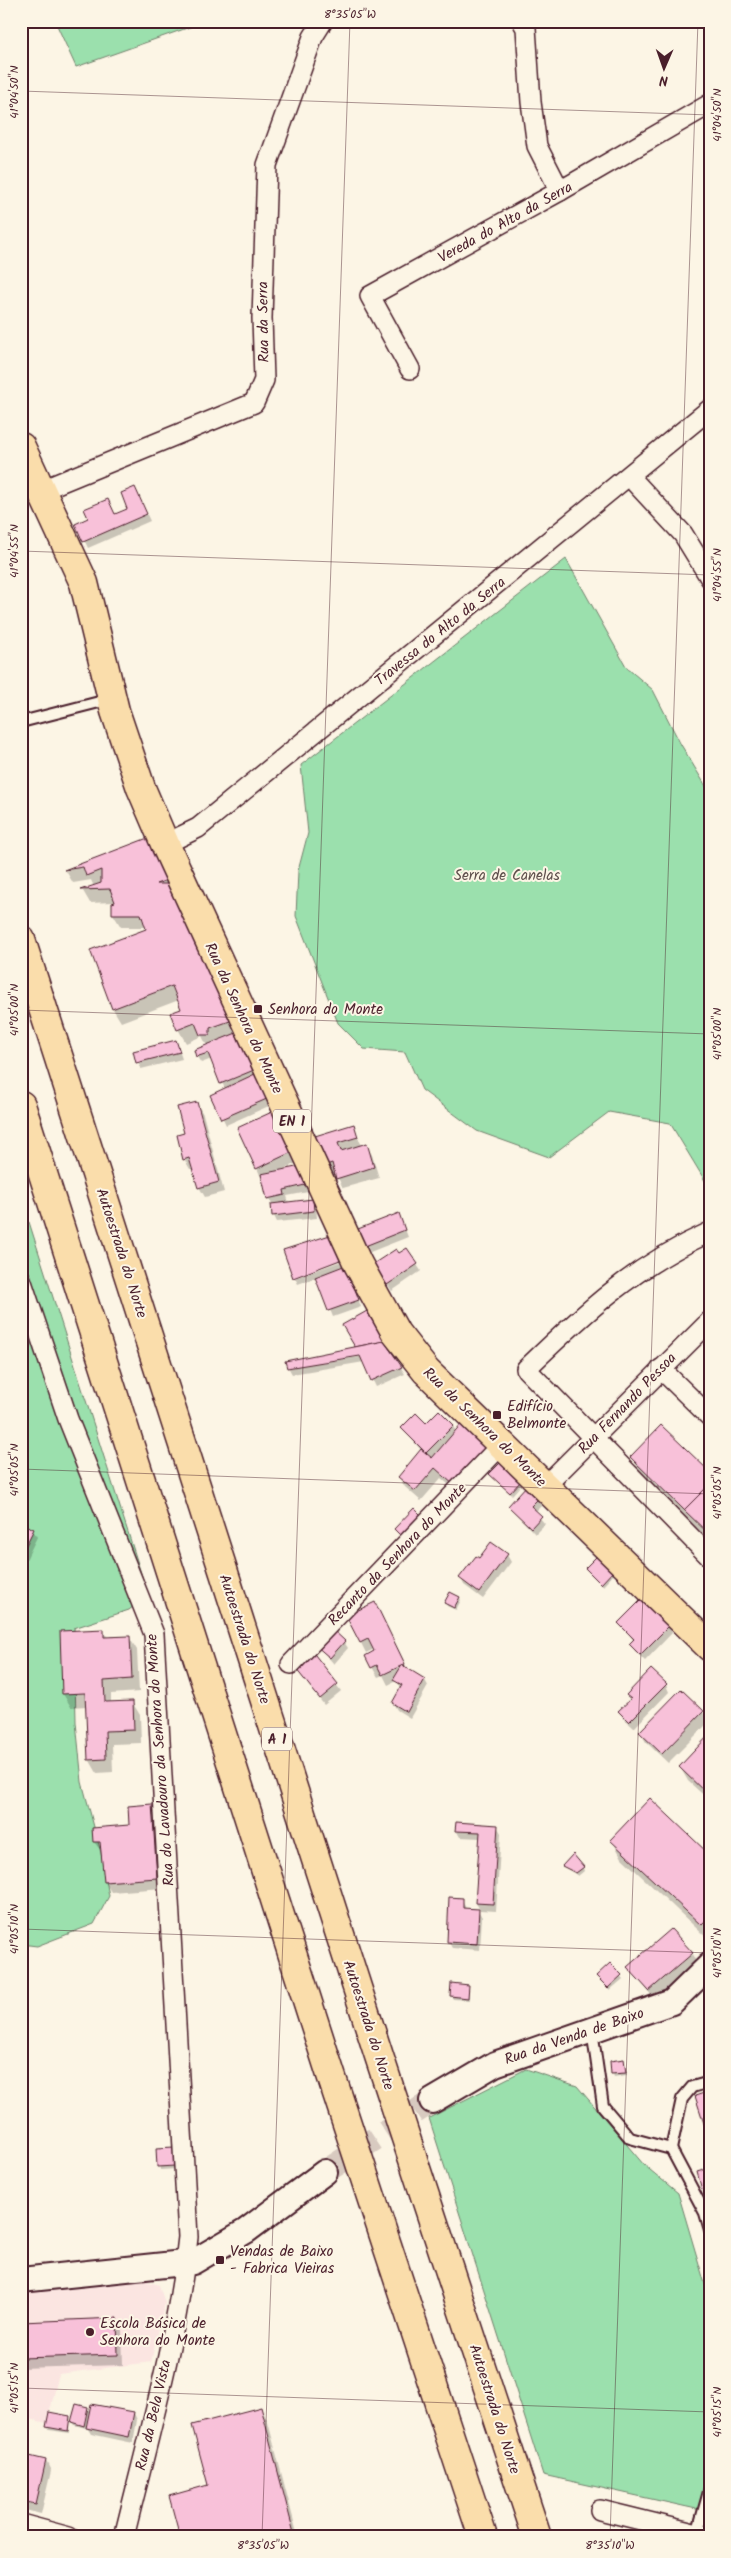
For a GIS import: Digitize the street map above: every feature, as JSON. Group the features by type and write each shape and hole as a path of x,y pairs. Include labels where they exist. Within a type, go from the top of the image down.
{"main road":[{"name":"Rua da Senhora do Monte","path":"21,448 84,583 112,699 141,788 358,1264 396,1333 426,1371 710,1647"},
{"name":"Autoestrada do Norte","path":"21,940 378,2056 538,2537"},
{"path":"21,1105 328,2065 483,2537"}],"street":[{"name":"Rua da Serra","path":"42,490 254,402 264,380 262,318 267,164 313,37 323,21"},
{"path":"522,21 526,28 531,102 537,146 560,191"},
{"name":"Vereda do Alto da Serra","path":"410,369 370,296 560,191 710,104"},
{"name":"Travessa do Alto da Serra","path":"165,844 198,828 630,477 710,409"},
{"path":"630,477 683,534 710,578"},
{"path":"710,1232 654,1260 589,1309 526,1369 710,1557"},
{"name":"Rua do Lavadouro da Senhora do Monte","path":"21,1280 68,1420 154,1634 188,2237 185,2263"},
{"name":"Rua Fernando Pessoa","path":"545,1486 710,1321"},
{"path":"660,1369 710,1417"},
{"name":"Recanto da Senhora do Monte","path":"291,1664 502,1444"},
{"name":"Rua da Venda de Baixo","path":"432,2101 495,2064 672,2002 710,1965"},
{"path":"21,2280 193,2262 246,2231 325,2172"},
{"name":"Rua da Bela Vista","path":"124,2537 165,2368 185,2263"},
{"path":"600,2510 704,2535"},
{"path":"21,2524 69,2537"}],"lane":[{"path":"21,722 112,699"},
{"path":"592,2030 603,2106 630,2138 671,2149"},
{"path":"710,2082 692,2087 682,2099 671,2149 705,2213 710,2230"},
{"path":"704,2535 710,2488"}],"shaded area":[{"name":"Escola Básica de Senhora do Monte","path":"140,2279 159,2285 165,2303 151,2362 59,2374 47,2423 21,2417 21,2287"}],"green space":[{"path":"55,21 207,21 76,67"},
{"name":"Serra de Canelas","path":"566,559 627,668 653,690 680,743 710,793 710,1189 670,1123 609,1112 549,1157 477,1131 422,1090 405,1052 364,1049 338,1023 296,916 298,871 308,833 301,765"},
{"path":"29,1222 148,1595 129,1610 74,1628 76,1722 82,1782 101,1853 109,1896 94,1924 37,1946 21,1944 21,1224"},
{"path":"526,2069 577,2086 644,2165 678,2193 710,2301 710,2512 543,2475 429,2118"}],"building":[{"path":"135,487 147,514 83,542 75,524 88,518 84,509 108,499 115,514 127,509 121,493"},
{"path":"153,836 170,879 156,884 178,884 230,1021 210,1028 210,1035 200,1035 195,1023 177,1030 170,1013 181,1009 172,986 112,1009 90,950 146,929 141,914 112,914 112,903 115,902 110,889 80,890 101,883 101,870 86,876 83,867 64,870"},
{"path":"239,1032 254,1070 220,1084 208,1053 196,1057 194,1050"},
{"path":"176,1040 180,1052 136,1063 133,1051"},
{"path":"257,1073 269,1098 221,1119 210,1095"},
{"path":"197,1102 219,1182 198,1188 189,1158 183,1160 177,1135 184,1133 177,1107"},
{"path":"274,1111 292,1152 256,1169 237,1128"},
{"path":"354,1124 358,1137 338,1143 341,1151 367,1143 374,1167 336,1179 332,1163 324,1166 315,1136"},
{"path":"301,1166 305,1185 284,1190 285,1195 267,1199 261,1174"},
{"path":"313,1199 314,1211 272,1216 271,1204"},
{"path":"399,1213 405,1230 365,1246 358,1229"},
{"path":"330,1235 340,1260 293,1278 283,1250"},
{"path":"407,1248 418,1264 387,1285 373,1264 396,1249 399,1253"},
{"path":"346,1265 359,1300 328,1311 315,1277"},
{"path":"367,1311 384,1341 355,1347 342,1325"},
{"path":"384,1341 402,1367 371,1381 360,1356 287,1368 285,1361"},
{"path":"439,1410 454,1425 426,1453 401,1428 416,1413 426,1423"},
{"path":"462,1423 489,1446 455,1486 435,1468 415,1491 398,1477 421,1449 432,1458"},
{"path":"661,1425 710,1472 710,1484 684,1510 630,1457"},
{"path":"501,1462 521,1481 510,1493 489,1474"},
{"path":"710,1484 710,1535 684,1510"},
{"path":"527,1485 540,1497 531,1506 542,1516 531,1528 508,1506"},
{"path":"414,1508 425,1519 405,1540 394,1529"},
{"path":"21,1523 34,1529 21,1555"},
{"path":"491,1542 508,1554 479,1593 459,1578 476,1556 479,1558"},
{"path":"598,1555 614,1570 601,1584 585,1568"},
{"path":"450,1592 460,1597 454,1608 444,1603"},
{"path":"642,1599 669,1626 640,1655 629,1644 634,1639 618,1623"},
{"path":"375,1602 405,1664 382,1675 377,1665 371,1668 365,1656 374,1651 368,1639 360,1643 346,1616"},
{"path":"331,1628 345,1641 330,1658 315,1645"},
{"path":"104,1629 104,1637 130,1636 132,1679 104,1681 105,1702 133,1701 134,1730 105,1731 106,1759 88,1760 85,1693 62,1694 60,1631"},
{"path":"311,1650 338,1684 320,1699 292,1664"},
{"path":"402,1665 425,1679 407,1712 392,1703 402,1685 393,1680"},
{"path":"651,1669 667,1684 629,1722 618,1711 631,1699 626,1695"},
{"path":"681,1689 704,1711 662,1754 639,1732"},
{"path":"710,1734 710,1797 679,1767"},
{"path":"650,1798 710,1855 710,1916 701,1925 610,1840"},
{"path":"152,1804 157,1878 104,1882 100,1842 93,1842 92,1828 129,1825 128,1806"},
{"path":"456,1822 498,1825 493,1904 475,1903 480,1832 455,1831"},
{"path":"573,1854 584,1867 576,1873 562,1866"},
{"path":"449,1897 463,1898 463,1908 479,1909 477,1944 447,1942"},
{"path":"671,1929 693,1953 649,1991 627,1967"},
{"path":"610,1963 622,1975 608,1988 596,1976"},
{"path":"451,1983 469,1985 468,1998 450,1996"},
{"path":"624,2059 626,2073 611,2074 610,2061"},
{"path":"710,2091 710,2142 695,2096"},
{"path":"174,2147 175,2166 157,2167 156,2148"},
{"path":"710,2168 710,2198 702,2190 697,2172"},
{"path":"117,2318 118,2355 21,2358 21,2322"},
{"path":"76,2404 88,2407 84,2426 71,2422"},
{"path":"91,2404 134,2412 129,2437 86,2428"},
{"path":"261,2407 295,2537 180,2537 169,2496 208,2485 192,2425"},
{"path":"49,2412 70,2416 68,2431 46,2427"},
{"path":"21,2454 46,2460 36,2504 21,2501"}],"tunnel":[{"path":"325,2172 432,2101"}],"place":[{"name":"Senhora do Monte","path":"258,1009"},
{"name":"Edifício Belmonte","path":"497,1415"},
{"name":"Vendas de Baixo - Fabrica Vieiras","path":"220,2260"},
{"name":"Escola Básica de Senhora do Monte","path":"90,2332"}]}
